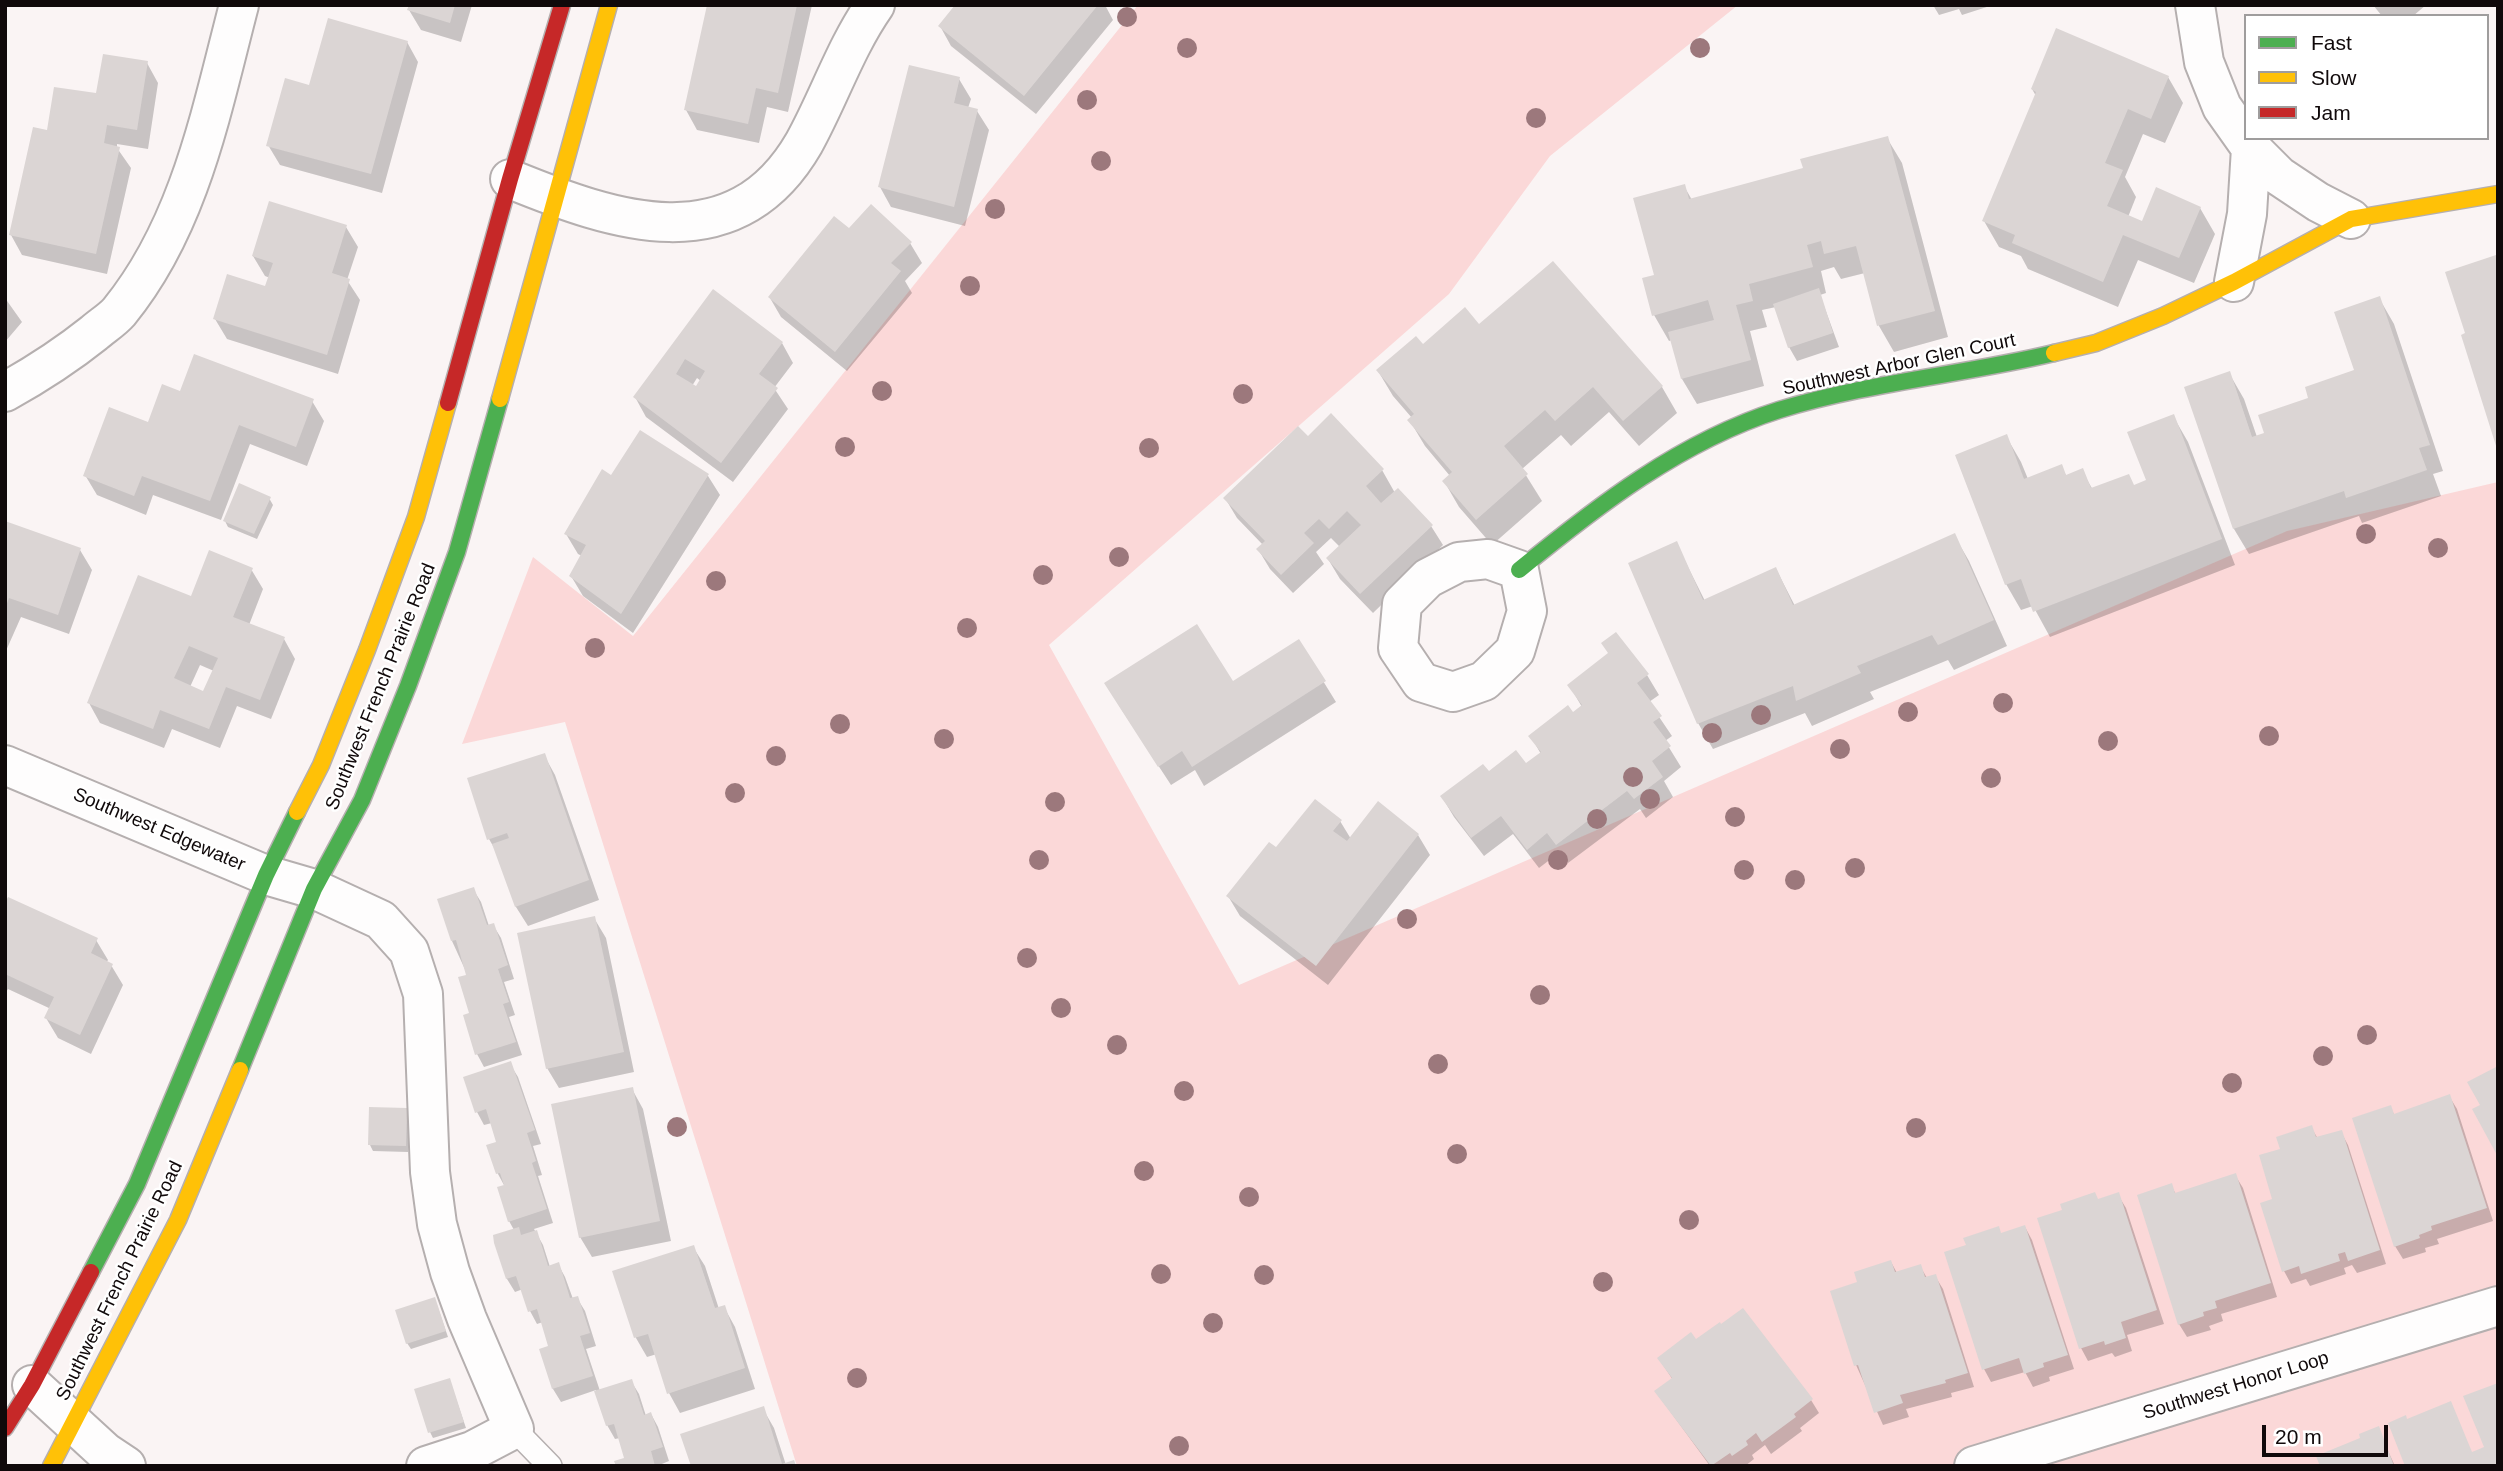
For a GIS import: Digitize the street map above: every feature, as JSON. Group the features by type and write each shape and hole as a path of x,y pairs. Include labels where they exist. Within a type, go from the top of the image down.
{"street":[{"path":"5,392 59,361 117,314 158,257 184,199 239,5"},
{"name":"Southwest French Prairie Road","path":"5,1428 32,1385 137,1184 266,875 321,765 416,517 510,179 562,5"},
{"name":"Southwest French Prairie Road","path":"51,1466 178,1220 314,890 362,800 408,686 457,552 608,5"},
{"path":"510,179 556,198 618,217 654,223 723,215 753,199 783,175 804,142 859,28 875,5"},
{"path":"2195,5 2204,62 2222,107 2244,138"},
{"path":"2245,140 2279,176 2318,202 2351,219"},
{"path":"2234,282 2247,215 2251,148"},
{"name":"Southwest Arbor Glen Court","path":"1519,570 1574,525 1653,470 1725,432 1779,410 1858,391 2026,360 2096,343 2163,316 2234,282 2351,219 2498,194"},
{"name":"Southwest Edgewater","path":"5,765 266,875 314,890 381,920 409,951 423,995 430,1172 437,1224 467,1319 514,1429"},
{"name":"Southwest Honor Loop","path":"1974,1466 2498,1306"},
{"path":"32,1385 105,1452 126,1466"},
{"path":"432,1465 472,1451 514,1429"}],"lane":[{"path":"514,1429 550,1466"}],"shaded area":[{"path":"1138,5 1738,5 1550,156 1449,294 1049,645 1239,985 2287,531 2498,482 2498,1466 797,1466 565,722 462,744 533,557 633,636"}],"building":[{"path":"409,5 455,5 450,23 407,10"},
{"path":"707,5 797,5 778,93 756,88 748,124 684,110"},
{"path":"955,5 1098,5 1024,96 938,26"},
{"path":"328,18 408,41 371,174 266,146 285,78 309,85"},
{"path":"2056,28 2169,76 2151,119 2128,109 2105,163 2123,170 2107,206 2142,221 2156,187 2201,207 2179,258 2123,235 2103,282 2012,243 2015,235 1982,221 2036,92 2031,89"},
{"path":"103,54 148,61 137,130 107,125 104,143 120,147 96,254 9,235 33,127 47,130 54,87 96,93"},
{"path":"909,65 960,77 954,103 978,109 954,207 878,187"},
{"path":"1888,136 1935,311 1877,326 1856,246 1824,254 1821,241 1807,245 1813,267 1749,284 1753,301 1736,305 1751,360 1681,379 1668,332 1714,320 1708,300 1652,316 1642,278 1654,275 1633,198 1685,184 1689,199 1803,168 1800,159"},
{"path":"269,201 347,225 332,273 350,279 327,355 213,319 227,274 265,286 273,263 252,256"},
{"path":"871,204 912,242 891,263 901,271 835,352 768,297 834,216 849,228"},
{"path":"2496,255 2497,449 2461,335 2465,333 2445,272"},
{"path":"1553,261 1663,386 1623,421 1593,387 1555,421 1545,410 1504,446 1528,474 1476,520 1442,481 1452,472 1407,420 1414,414 1376,370 1416,336 1423,344 1465,307 1479,324"},
{"path":"1819,288 1833,333 1788,348 1773,304"},
{"path":"713,289 783,342 759,374 778,388 721,463 633,397","holes":["685,359 705,371 696,386 676,374"]},
{"path":"2380,296 2430,445 2419,448 2427,470 2346,498 2344,491 2233,529 2184,387 2230,371 2252,437 2264,433 2258,415 2308,398 2305,387 2354,370 2334,312"},
{"path":"194,354 314,399 296,447 239,425 210,501 142,476 134,496 83,476 109,407 148,422 162,384 180,391"},
{"path":"1331,413 1384,469 1366,486 1381,503 1398,488 1433,525 1360,594 1326,558 1361,525 1347,511 1329,529 1319,519 1304,533 1314,543 1281,575 1256,549 1265,541 1223,498 1298,426 1308,436"},
{"path":"2174,414 2222,539 2033,612 2021,579 2005,585 1955,455 2007,434 2024,479 2062,464 2066,475 2083,468 2091,488 2129,474 2134,485 2146,480 2127,432"},
{"path":"640,430 709,474 621,614 569,576 586,545 564,534 602,469 611,475"},
{"path":"239,483 271,497 254,534 223,521"},
{"path":"5,521 81,548 58,615 9,598 5,608"},
{"path":"1955,533 1994,620 1938,645 1932,635 1857,666 1861,673 1796,701 1793,686 1697,724 1628,563 1677,541 1703,600 1776,567 1793,605"},
{"path":"209,550 253,568 233,617 285,637 260,700 226,687 209,729 160,710 153,729 87,703 138,575 191,596","holes":["189,646 218,658 203,691 174,678"]},
{"path":"1197,624 1233,681 1299,639 1326,681 1192,767 1182,751 1158,767 1104,683"},
{"path":"1616,632 1649,674 1637,683 1662,716 1653,722 1671,746 1652,761 1663,777 1634,799 1627,791 1556,845 1547,833 1527,850 1501,816 1471,838 1440,796 1483,764 1489,771 1516,750 1526,763 1541,752 1528,736 1568,705 1573,712 1582,705 1567,685 1608,653 1601,643"},
{"path":"545,753 589,880 515,907 492,844 509,838 507,833 487,840 467,778"},
{"path":"1315,799 1342,820 1333,831 1347,841 1378,801 1419,834 1316,966 1226,896 1269,842 1276,847"},
{"path":"474,887 487,925 494,923 508,965 498,969 509,1002 503,1004 516,1042 475,1055 463,1015 469,1013 458,977 466,975 456,940 451,941 437,899"},
{"path":"8,897 98,938 91,953 113,964 80,1035 44,1018 54,997 5,974 5,903"},
{"path":"595,916 624,1052 546,1069 517,933"},
{"path":"511,1061 535,1130 527,1133 536,1161 532,1163 547,1209 508,1222 497,1187 504,1185 500,1173 496,1174 486,1145 496,1142 486,1109 475,1113 463,1077"},
{"path":"2498,1066 2498,1157 2472,1109 2480,1105 2467,1082"},
{"path":"633,1087 660,1221 579,1238 551,1104"},
{"path":"2450,1094 2487,1208 2431,1226 2432,1230 2419,1235 2420,1238 2394,1247 2352,1118 2391,1105 2394,1114"},
{"path":"369,1107 407,1108 406,1146 368,1145"},
{"path":"2312,1125 2316,1137 2342,1130 2380,1250 2348,1261 2345,1252 2338,1254 2340,1261 2301,1274 2299,1266 2282,1272 2260,1203 2272,1199 2259,1155 2280,1149 2276,1137"},
{"path":"2236,1173 2271,1283 2215,1301 2217,1308 2203,1312 2204,1316 2178,1325 2137,1195 2172,1183 2175,1193"},
{"path":"2095,1192 2098,1199 2119,1192 2157,1310 2121,1322 2126,1338 2079,1349 2037,1218 2062,1210 2060,1204"},
{"path":"2025,1225 2068,1355 2043,1363 2044,1367 2024,1374 2019,1358 1982,1370 1944,1252 1966,1245 1963,1238 1999,1226 2001,1233"},
{"path":"519,1227 521,1235 537,1230 548,1266 559,1262 570,1298 578,1296 590,1333 580,1336 593,1376 552,1389 539,1349 548,1346 537,1309 528,1312 516,1276 506,1279 494,1243 493,1235"},
{"path":"694,1245 715,1308 725,1305 745,1368 667,1394 648,1334 634,1338 612,1271"},
{"path":"1891,1260 1895,1272 1921,1264 1925,1277 1936,1274 1968,1373 1945,1380 1946,1383 1900,1395 1903,1403 1874,1413 1858,1365 1854,1366 1830,1291 1857,1282 1854,1272"},
{"path":"435,1297 446,1331 406,1344 395,1310"},
{"path":"1743,1308 1813,1399 1794,1414 1796,1417 1762,1442 1756,1433 1746,1441 1748,1445 1711,1466 1654,1391 1672,1378 1657,1358 1691,1332 1696,1339"},
{"path":"450,1378 464,1422 428,1433 414,1389"},
{"path":"632,1379 644,1415 651,1412 663,1447 651,1451 655,1466 616,1466 614,1461 624,1458 614,1424 606,1426 594,1391"},
{"path":"2498,1383 2498,1466 2405,1466 2388,1423 2406,1415 2407,1419 2451,1401 2472,1452 2484,1447 2463,1396"},
{"path":"764,1406 782,1464 794,1460 796,1466 691,1466 680,1434"},
{"path":"2379,1426 2394,1466 2320,1466 2316,1456 2360,1438 2359,1434"}],"traffic: fast":[{"path":"1519,570 1610,499 1674,457 1743,423 1779,410 1847,392 2054,353"},
{"path":"240,1070 314,889 362,800 408,686 457,552 500,399"},
{"path":"91,1272 137,1184 266,875 297,812"}],"traffic: slow":[{"path":"500,399 609,5"},
{"path":"2054,353 2096,343 2163,316 2234,282 2351,219 2498,194"},
{"path":"297,812 321,765 367,650 416,517 448,403"},
{"path":"51,1466 178,1220 240,1070"}],"traffic: jam":[{"path":"448,403 562,5"},
{"path":"5,1428 32,1385 91,1272"}]}
